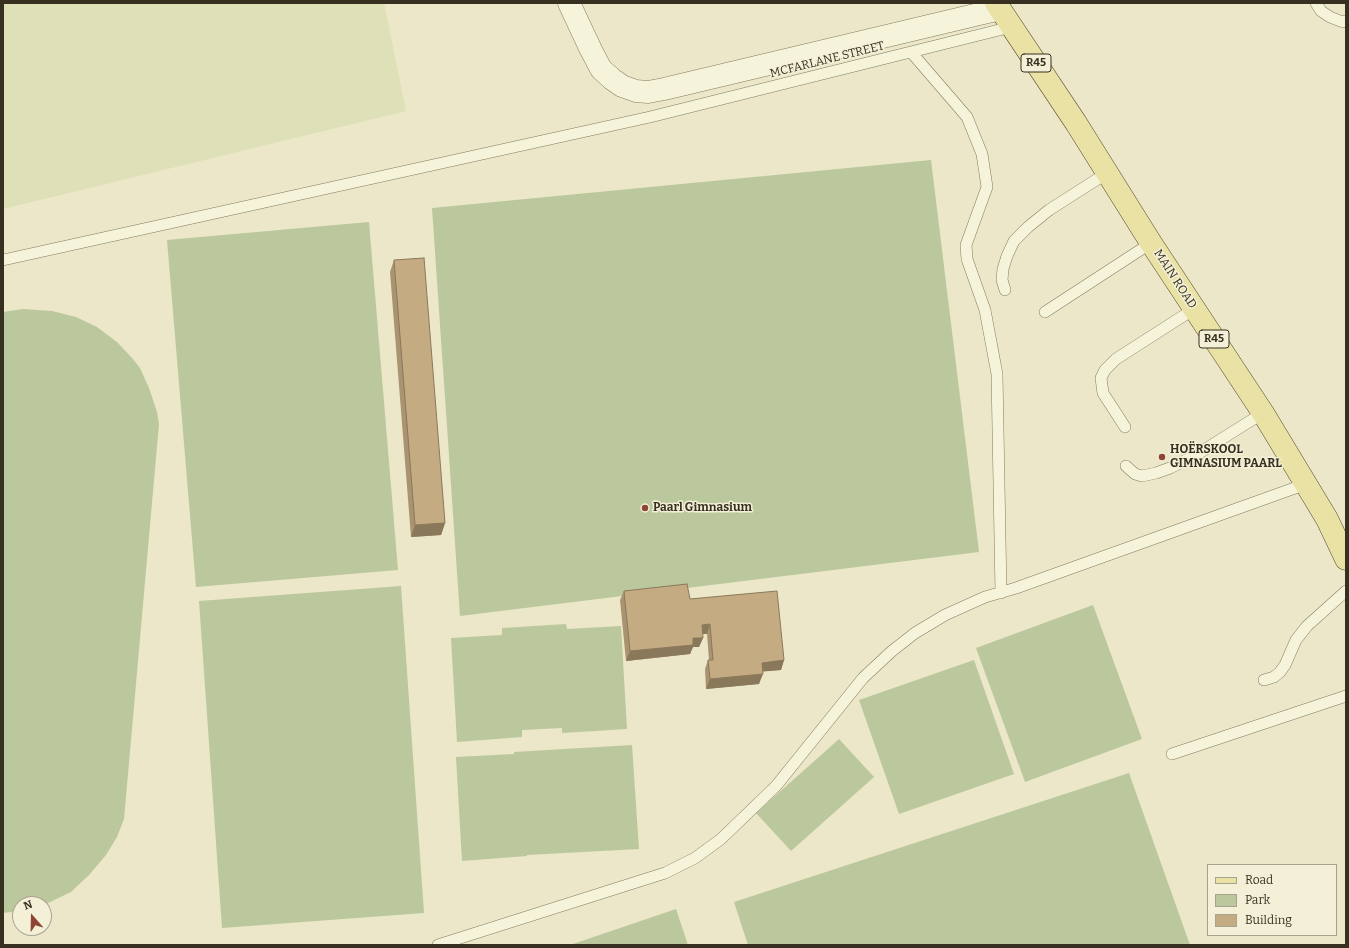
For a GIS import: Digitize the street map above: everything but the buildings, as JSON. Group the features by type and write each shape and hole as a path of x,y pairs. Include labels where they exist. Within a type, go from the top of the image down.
{"main road":[{"name":"MAIN ROAD","path":"998,6 1107,173 1150,243 1263,414 1327,519 1346,559"}],"street":[{"path":"569,3 601,68 622,86 636,91 648,92 998,6"}],"lane":[{"path":"1316,3 1321,11 1330,17 1346,22"},
{"name":"MCFARLANE STREET","path":"3,260 650,117 1011,27"},
{"path":"911,52 966,117 982,154 987,187 966,245 967,259 985,310 997,374 1001,593"},
{"path":"1005,290 1002,280 1003,269 1014,241 1028,226 1049,210 1107,173"},
{"path":"1045,312 1150,243"},
{"path":"1125,427 1103,393 1101,384 1105,370 1116,359 1194,309"},
{"path":"1126,466 1135,474 1142,476 1156,474 1196,455 1263,414"},
{"path":"438,945 665,873 695,858 721,839 776,786 863,678 892,651 915,633 945,615 985,597 1016,588 1306,484"},
{"path":"1264,680 1274,677 1280,672 1285,665 1296,640 1307,626 1346,592"},
{"path":"1172,754 1346,696"}],"green space":[{"path":"3,3 384,3 406,111 3,209"},
{"path":"931,160 979,552 460,616 432,208"},
{"path":"369,222 398,570 196,587 167,240"},
{"path":"23,309 52,311 76,317 97,327 117,342 140,368 149,388 157,412 159,424 124,819 117,837 106,855 89,875 71,892 52,901 52,896 12,896 12,912 3,913 3,312"},
{"path":"401,586 424,913 222,928 199,601"},
{"path":"1093,605 1142,739 1025,782 976,648"},
{"path":"566,624 567,629 621,626 627,729 562,733 562,728 522,730 522,737 457,742 451,638 502,635 502,628"},
{"path":"974,660 1014,774 899,814 859,700"},
{"path":"839,739 874,777 791,851 756,813"},
{"path":"632,745 639,849 527,855 462,861 456,757"},
{"path":"1129,773 1190,945 748,945 734,902"},
{"path":"676,909 688,945 570,945"}],"place":[{"name":"HOËRSKOOL GIMNASIUM PAARL","path":"1162,457"},
{"name":"Paarl Gimnasium","path":"645,508"}]}
